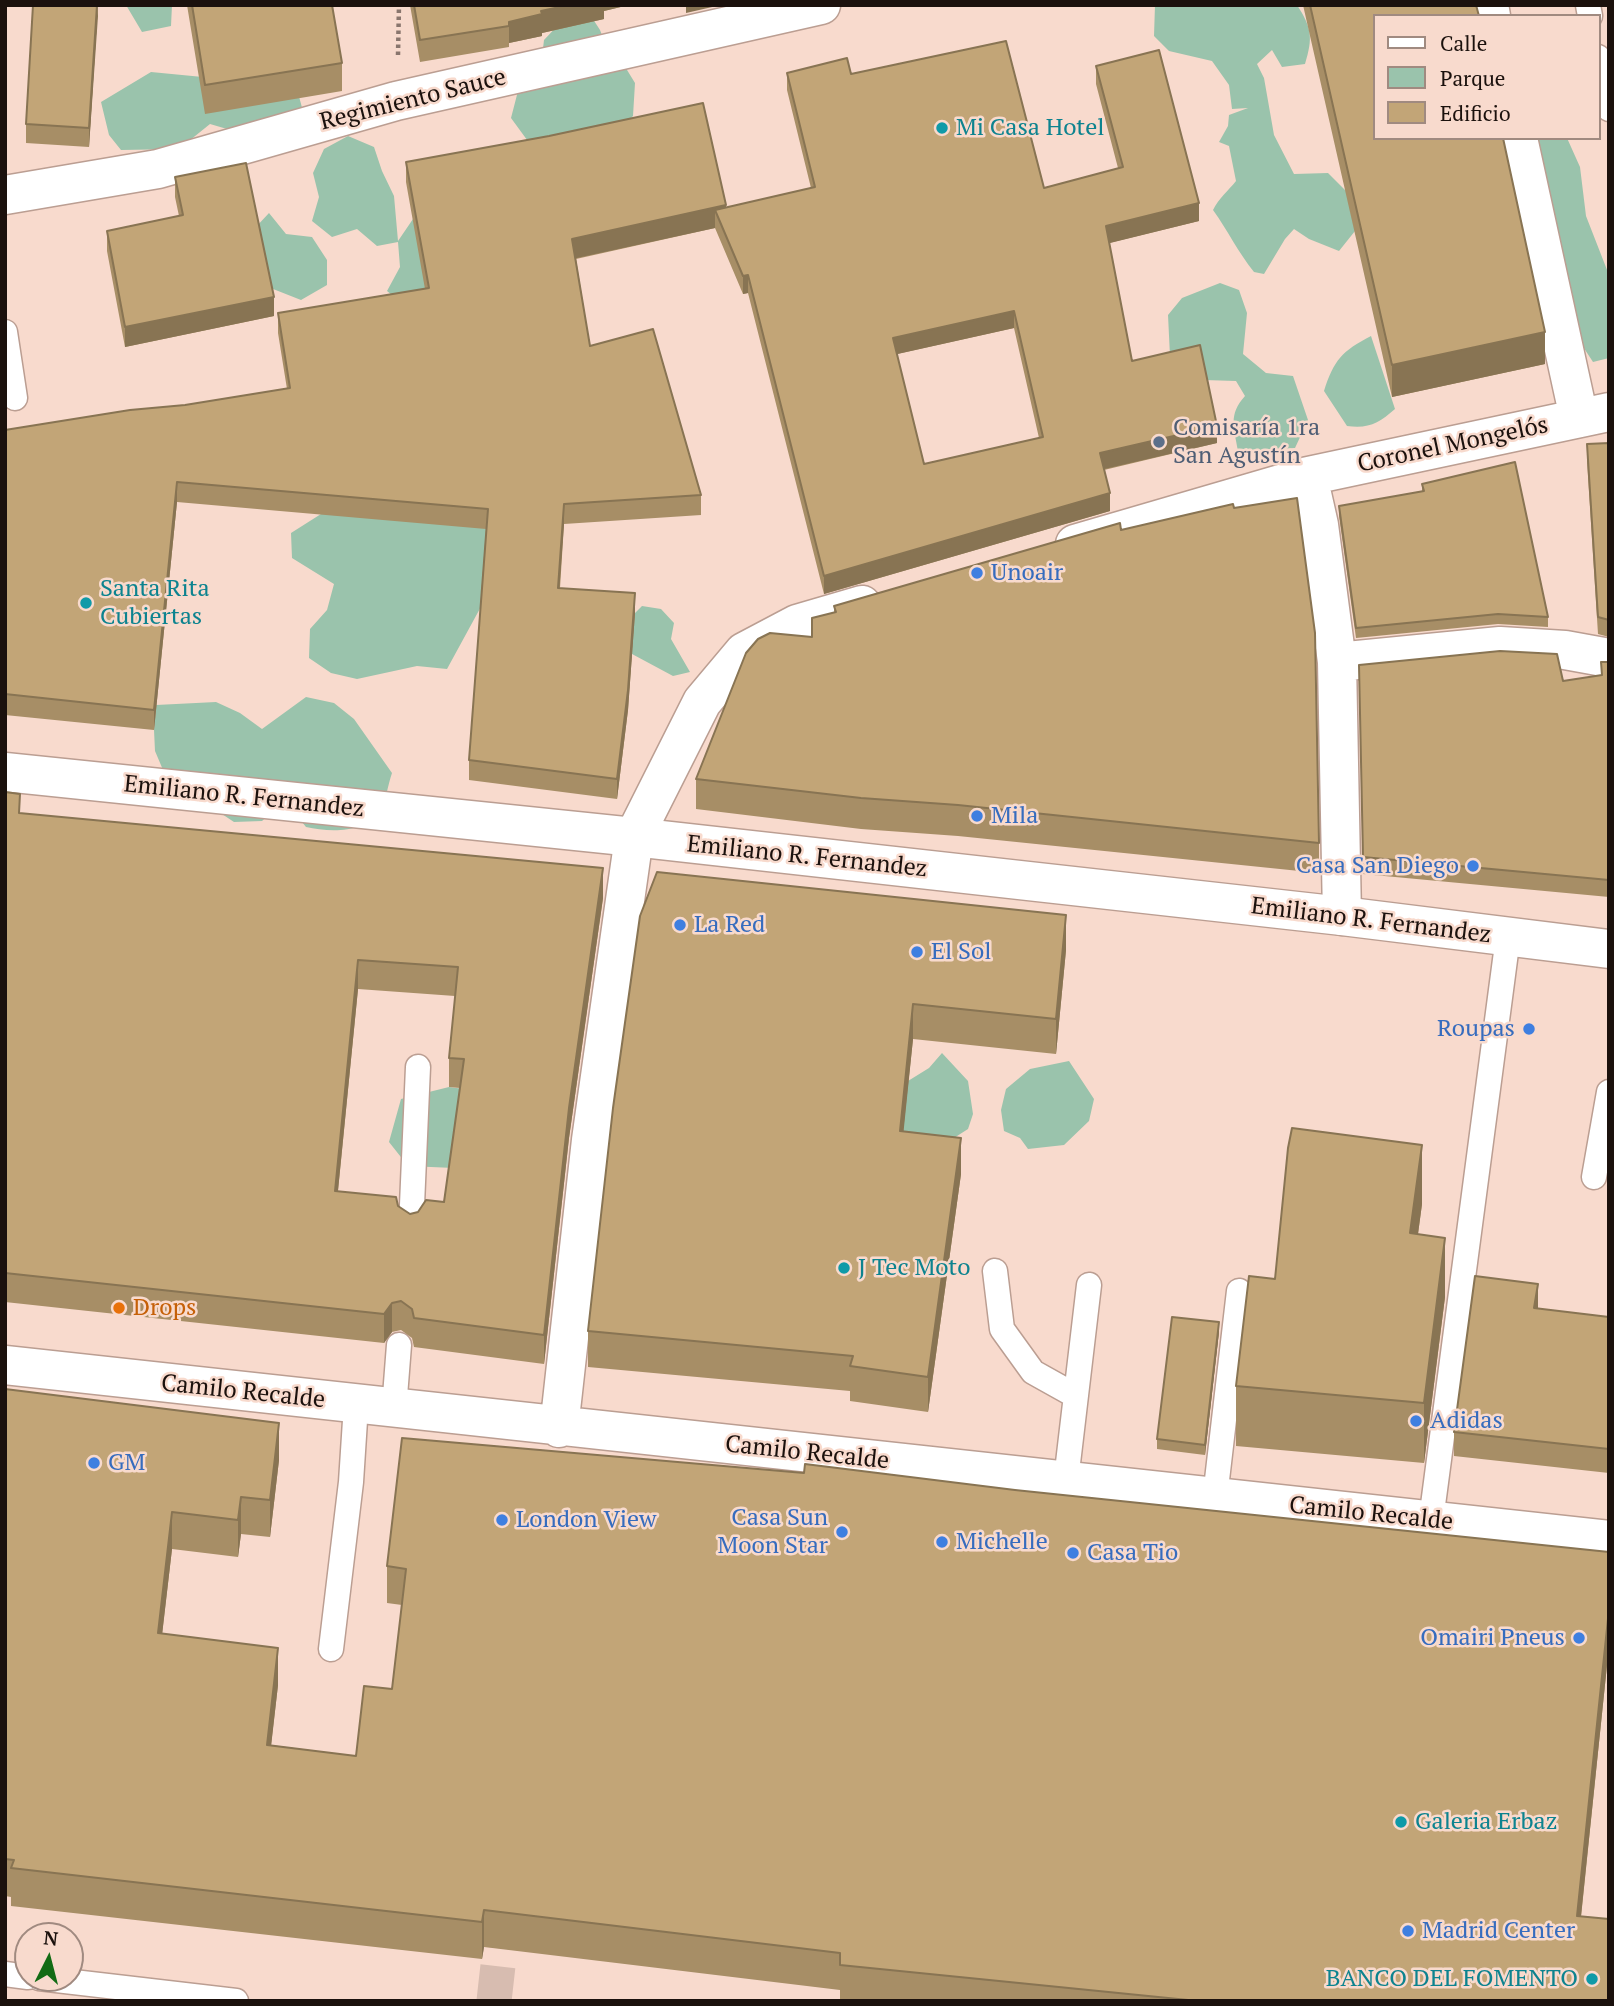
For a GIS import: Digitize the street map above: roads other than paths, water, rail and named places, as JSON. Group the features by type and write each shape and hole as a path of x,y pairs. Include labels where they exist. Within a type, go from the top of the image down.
{"street":[{"name":"Regimiento Sauce","path":"5,194 158,169 396,101 821,5"},
{"path":"1519,140 1594,415"},
{"name":"Coronel Mongelós","path":"1046,552 1308,476 1594,415"},
{"path":"1308,476 1319,524 1337,662 1342,916"},
{"path":"559,1428 591,1140 634,837 702,702 744,652 797,624 888,598"},
{"path":"1337,662 1500,646 1565,650 1609,659"},
{"name":"Emiliano R. Fernandez","path":"5,772 634,837 1342,916 1609,949"},
{"name":"Camilo Recalde","path":"5,1366 1609,1540"}],"lane":[{"path":"1600,66 1609,109"},
{"path":"5,332 15,398"},
{"path":"1431,1520 1508,937"},
{"path":"411,1228 418,1067"},
{"path":"1594,1177 1609,1092"},
{"path":"995,1271 1002,1329 1033,1372 1076,1396"},
{"path":"1066,1480 1088,1285"},
{"path":"1215,1497 1239,1291"},
{"path":"394,1409 399,1345"},
{"path":"331,1649 351,1482 356,1405"},
{"path":"84,1983 236,2001"}],"tunnel":[{"path":"494,2001 505,1903"}],"place":[{"name":"Mi Casa Hotel","path":"942,128"},
{"name":"Comisaría 1ra San Agustín","path":"1159,442"},
{"name":"Unoair","path":"977,573"},
{"name":"Santa Rita Cubiertas","path":"86,603"},
{"name":"Mila","path":"977,816"},
{"name":"Casa San Diego","path":"1473,866"},
{"name":"La Red","path":"680,925"},
{"name":"El Sol","path":"917,952"},
{"name":"Roupas","path":"1529,1029"},
{"name":"J Tec Moto","path":"844,1268"},
{"name":"Drops","path":"119,1308"},
{"name":"Adidas","path":"1416,1421"},
{"name":"GM","path":"94,1463"},
{"name":"London View","path":"502,1520"},
{"name":"Casa Sun Moon Star","path":"842,1532"},
{"name":"Michelle","path":"942,1542"},
{"name":"Casa Tio","path":"1073,1553"},
{"name":"Omairi Pneus","path":"1579,1638"},
{"name":"Galeria Erbaz","path":"1401,1822"},
{"name":"Madrid Center","path":"1408,1931"},
{"name":"BANCO DEL FOMENTO","path":"1592,1979"}]}
